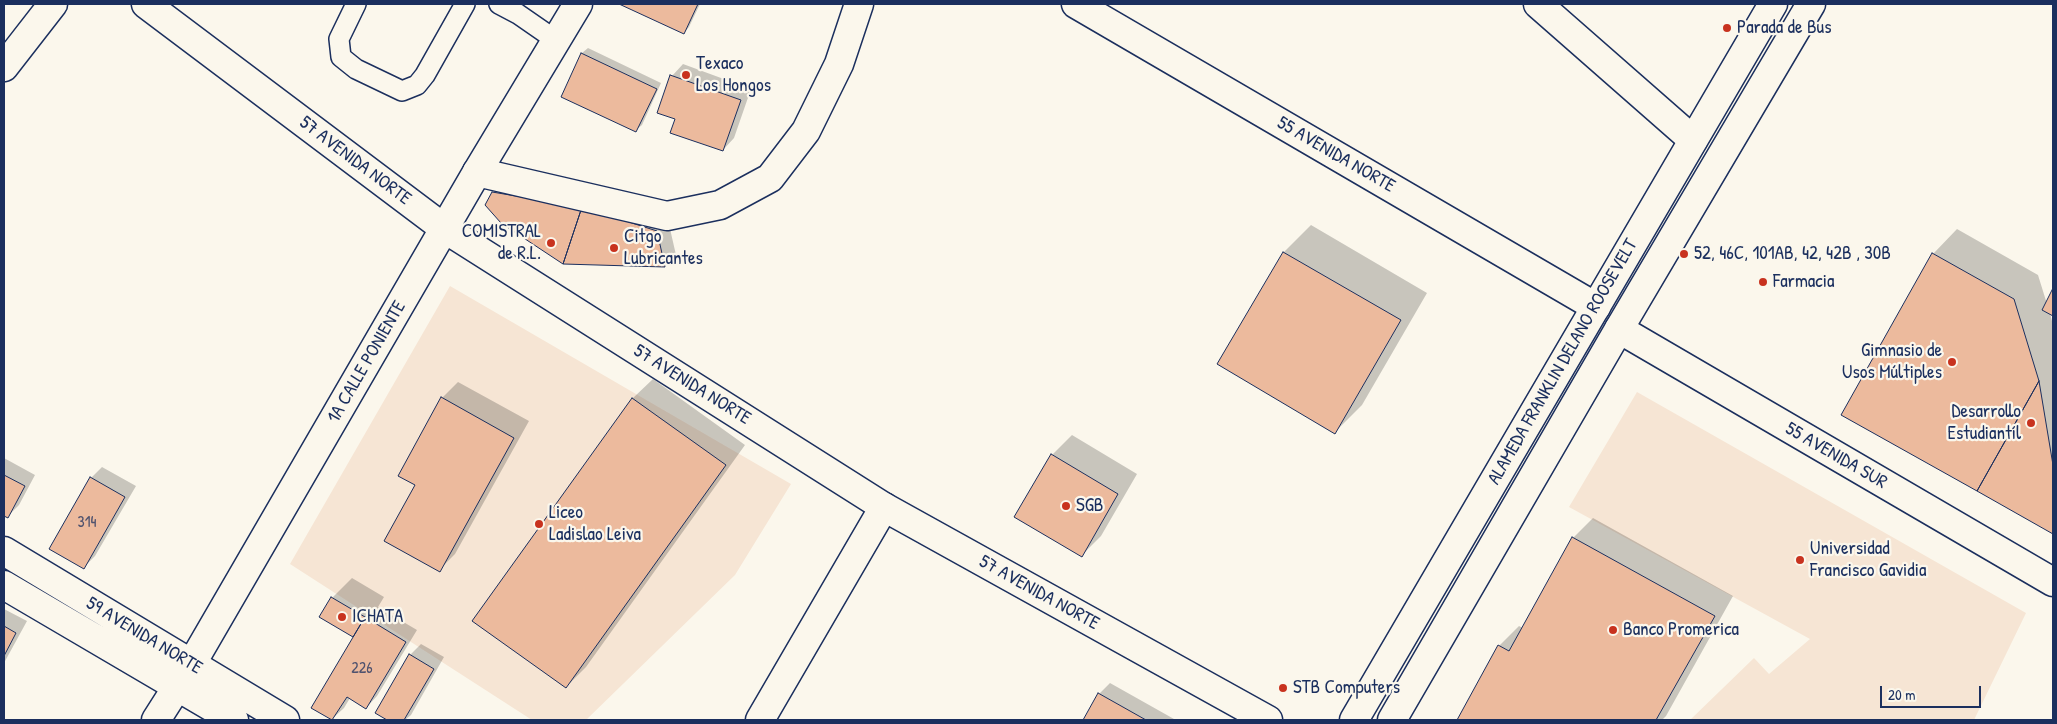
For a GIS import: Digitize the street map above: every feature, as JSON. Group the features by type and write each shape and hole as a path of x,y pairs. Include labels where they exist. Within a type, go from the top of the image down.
{"street":[{"path":"4,66 53,4"},
{"name":"57 AVENIDA NORTE","path":"146,4 445,229 884,507 1268,720"},
{"name":"1A CALLE PONIENTE","path":"156,720 184,676 477,172 578,4"},
{"path":"477,172 667,216 720,205 770,178 806,131 839,64 859,4"},
{"name":"55 AVENIDA NORTE","path":"1076,4 1596,307"},
{"path":"1538,4 1693,140"},
{"name":"ALAMEDA FRANKLIN DELANO ROOSEVELT","path":"1354,720 1773,4"},
{"name":"ALAMEDA FRANKLIN DELANO ROOSEVELT","path":"1392,720 1619,329 1811,4"},
{"name":"55 AVENIDA SUR","path":"1619,329 2053,582"},
{"path":"760,720 884,507"},
{"name":"59 AVENIDA NORTE","path":"4,551 184,676 234,720"},
{"name":"59 AVENIDA NORTE","path":"4,585 184,676 285,720"}],"lane":[{"path":"356,4 339,39 341,57 356,69 402,91 416,85 425,74 465,4"},
{"path":"498,4 518,14 557,41"}],"shaded area":[{"name":"Liceo Ladislao Leiva","path":"450,286 791,484 735,575 586,720 532,720 290,564"},
{"name":"Universidad Francisco Gavidia","path":"1637,392 2026,613 1974,720 1690,720 1754,658 1769,674 1810,639 1569,507"}],"building":[{"path":"619,4 698,4 684,34"},
{"path":"581,53 657,89 636,132 561,97"},
{"path":"670,75 741,100 723,151 670,133 675,119 657,113"},
{"name":"COMISTRAL de R.L.","path":"492,192 582,207 563,264 501,223 485,205"},
{"name":"Citgo Lubricantes","path":"582,207 657,231 665,267 563,264"},
{"path":"1283,252 1401,320 1335,434 1217,364"},
{"name":"Gimnasio de Usos Múltiples","path":"1932,253 2014,299 2039,381 1977,491 1841,415"},
{"path":"2053,288 2053,316 2042,310"},
{"name":"Desarrollo Estudiantíl","path":"2039,381 2053,465 2053,534 1977,491"},
{"path":"441,397 514,438 440,572 384,541 415,485 398,476"},
{"path":"632,398 726,465 566,688 472,621"},
{"name":"SGB","path":"1051,454 1118,494 1082,557 1014,517"},
{"path":"4,475 25,486 8,518 4,516"},
{"path":"90,477 125,497 84,569 49,549"},
{"name":"Banco Promerica","path":"1572,537 1715,616 1656,720 1457,720 1498,645 1509,651"},
{"name":"ICHATA","path":"331,597 365,617 353,637 319,617"},
{"path":"365,617 406,642 366,709 347,697 332,720 311,708"},
{"path":"4,626 16,633 4,656"},
{"path":"409,654 434,669 404,720 387,720 375,713"},
{"path":"1098,693 1146,720 1083,720"}],"place":[{"name":"Parada de Bus","path":"1727,28"},
{"name":"Texaco Los Hongos","path":"686,75"},
{"name":"COMISTRAL de R.L.","path":"551,243"},
{"name":"Citgo Lubricantes","path":"614,248"},
{"name":"52, 46C, 101AB, 42, 42B , 30B","path":"1684,254"},
{"name":"Farmacia","path":"1763,282"},
{"name":"Gimnasio de Usos Múltiples","path":"1952,362"},
{"name":"Desarrollo Estudiantíl","path":"2031,423"},
{"name":"SGB","path":"1066,506"},
{"name":"Liceo Ladislao Leiva","path":"539,524"},
{"name":"Universidad Francisco Gavidia","path":"1800,560"},
{"name":"ICHATA","path":"342,617"},
{"name":"Banco Promerica","path":"1613,630"},
{"name":"STB Computers","path":"1283,688"}]}
